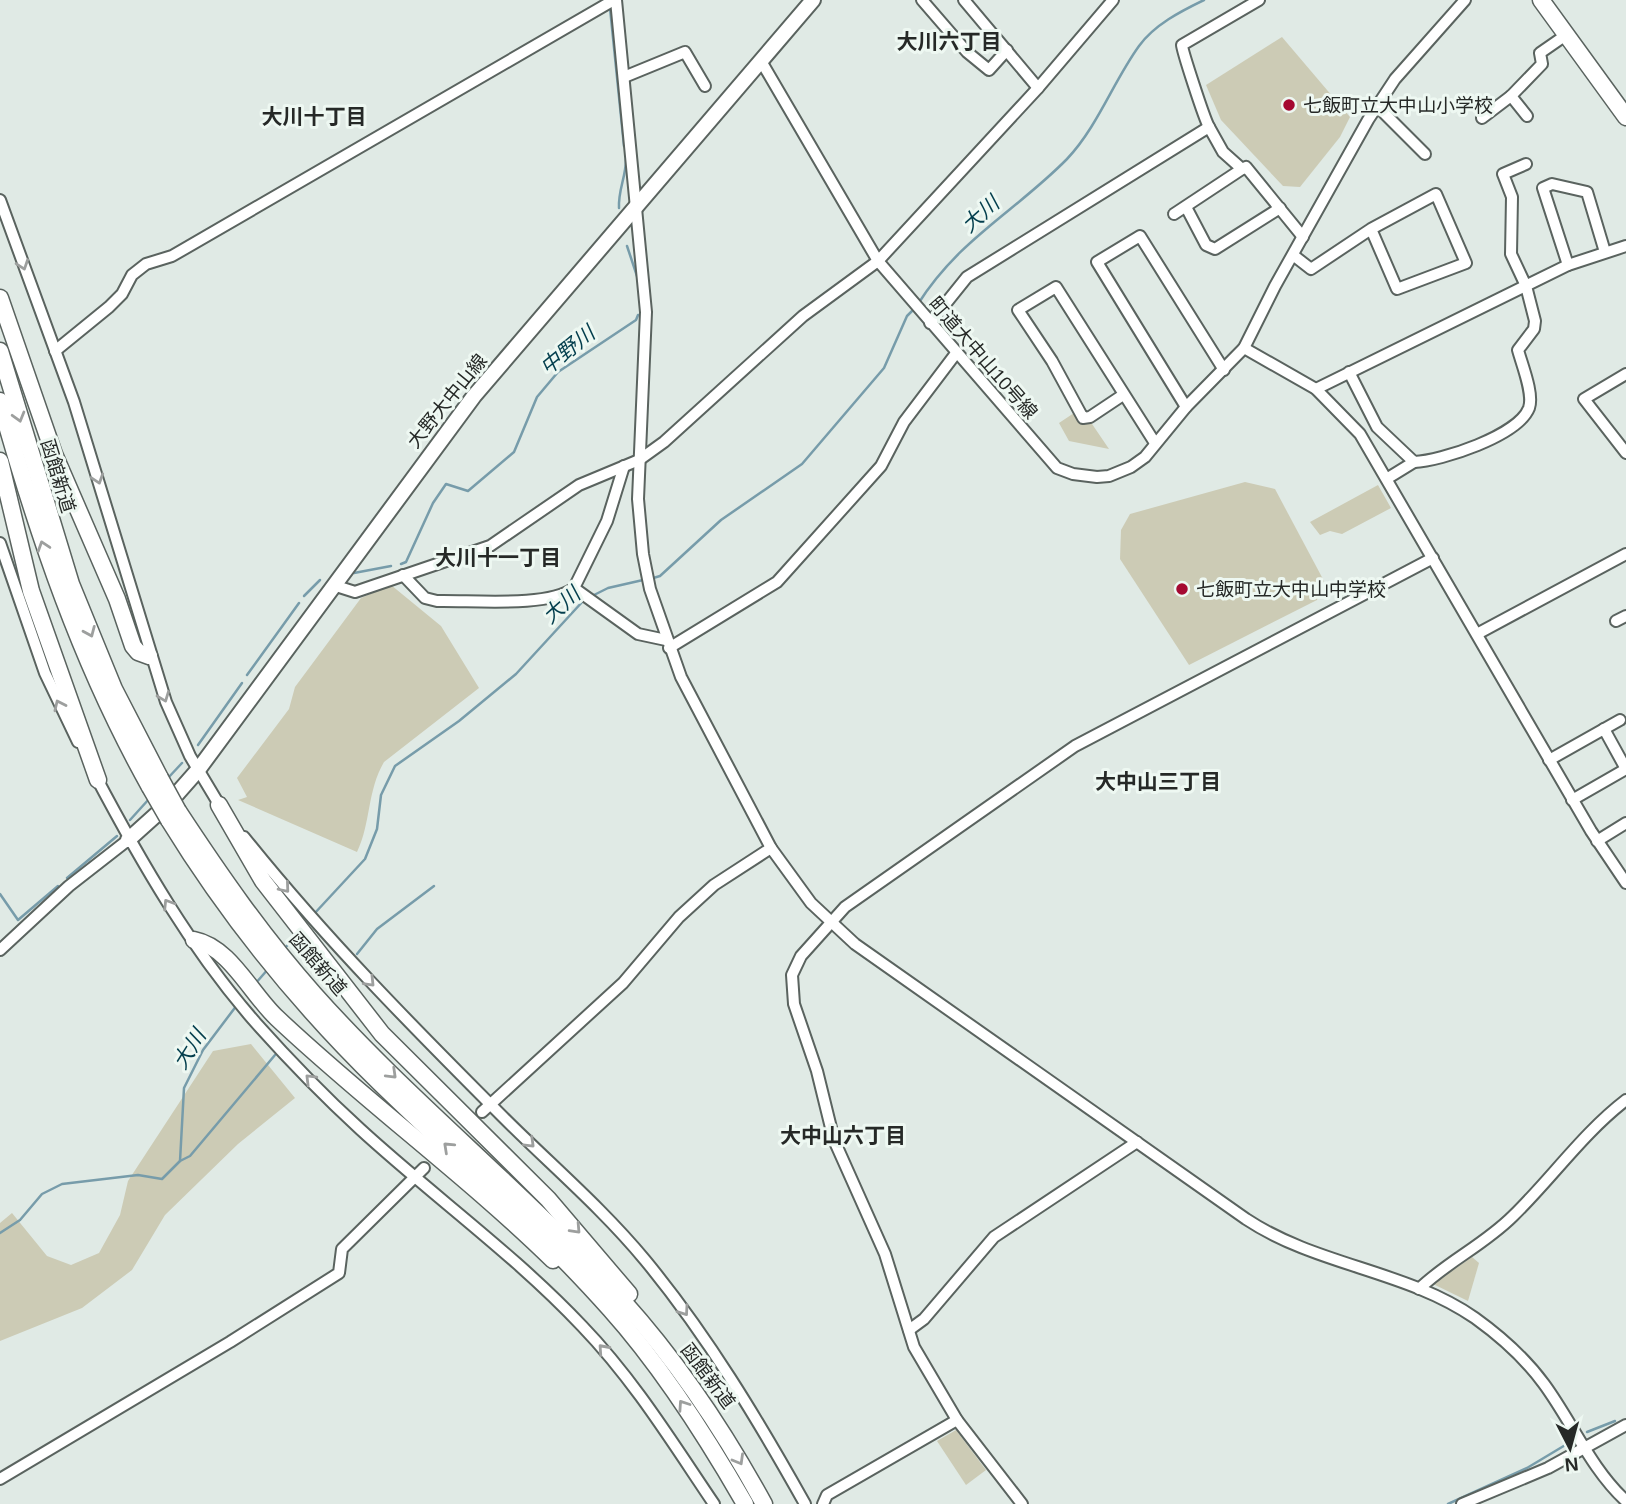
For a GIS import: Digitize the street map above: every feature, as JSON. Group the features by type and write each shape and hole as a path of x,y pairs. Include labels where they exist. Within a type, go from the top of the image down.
{"highway":[{"path":"1541,0 1626,117"},
{"path":"0,298 54,454 117,599 133,646 138,652 149,656"},
{"name":"函館新道","path":"0,351 71,584 155,783"},
{"name":"函館新道","path":"0,401 66,613 102,695 174,815 239,901 271,953 379,1082 540,1233 647,1352 745,1504"},
{"path":"0,461 31,591 97,779"},
{"path":"219,805 263,881 300,917 312,947 382,1034 585,1240 653,1325 721,1429"},
{"path":"194,940 216,947 265,1007 322,1061 548,1256 647,1352"},
{"name":"函館新道","path":"290,977 550,1225 622,1301 721,1429 764,1504"}],"main road":[{"name":"大野大中山線","path":"128,840 168,804 198,770 474,396 813,0"}],"street":[{"path":"55,351 109,307 122,294 132,275 146,264 172,256 615,0 646,312 639,460 639,520 646,572 667,644 725,765 771,848 811,903 898,975 1286,1243 1419,1289 1472,1316 1512,1348 1544,1383 1585,1448 1626,1502"},
{"path":"922,0 967,52 989,70 1007,50"},
{"path":"964,0 1038,88"},
{"path":"333,585 355,592 490,546 579,485 639,460 664,442 803,316 878,261 1038,88 1113,0"},
{"path":"1242,169 1223,152 1200,110 1196,84 1181,49 1182,45 1259,0"},
{"name":"町道大中山10号線","path":"761,61 878,261 911,303 1040,449 1064,471 1086,477 1109,476 1138,462 1186,407 1244,348 1377,106 1395,79 1465,0"},
{"path":"1482,118 1511,96 1542,64 1540,53 1566,35"},
{"path":"624,77 685,52 705,86"},
{"path":"1511,96 1527,116"},
{"path":"1377,106 1425,154"},
{"path":"927,320 967,277 1209,127"},
{"path":"1388,478 1414,462 1429,461 1481,443 1498,434 1528,410 1530,401 1518,350 1534,329 1526,286 1511,254 1512,197 1503,174 1526,164"},
{"path":"1174,214 1246,167 1303,237"},
{"path":"1568,265 1543,188 1552,184 1587,192 1605,252"},
{"path":"1293,255 1311,269 1371,229 1436,194 1466,263 1397,289 1371,229"},
{"path":"0,200 55,351 125,565 149,656 180,736 219,805"},
{"path":"1186,207 1206,245 1215,249 1280,208"},
{"path":"1186,407 1097,262 1140,236 1224,370"},
{"path":"1316,389 1568,265 1626,246"},
{"path":"1123,395 1090,418 1083,418 1052,360 1018,310 1056,287 1155,443"},
{"path":"1244,348 1316,389 1360,434 1388,478 1572,800 1626,883"},
{"path":"403,575 425,598 437,601 582,594 638,634 667,644 777,582 881,466 904,422 957,352"},
{"path":"1349,372 1377,428 1414,462"},
{"path":"1626,374 1584,399 1626,453"},
{"path":"582,594 624,466"},
{"path":"0,543 44,673 128,840 194,940 237,999 255,1022 359,1128 420,1172 582,1326 638,1391 679,1447 714,1504"},
{"path":"1477,634 1626,554"},
{"path":"1021,1504 957,1420 932,1381 909,1330 885,1254 834,1139 817,1071 791,991 792,975 801,956 845,907 1075,746 1433,558"},
{"path":"1549,760 1620,720"},
{"path":"1572,800 1626,769 1604,729"},
{"path":"1597,842 1626,823"},
{"path":"0,950 69,886 128,840"},
{"path":"486,1108 623,984 680,916 714,885 771,848"},
{"path":"300,917 323,932 486,1108 590,1199 662,1282 766,1436 805,1504"},
{"path":"1419,1289 1432,1276 1490,1237 1514,1216 1597,1125 1626,1100"},
{"path":"909,1330 924,1319 994,1237 1137,1142"},
{"path":"0,1479 230,1342 339,1273 342,1249 420,1172"},
{"path":"823,1504 827,1495 957,1420"},
{"path":"1462,1504 1488,1490 1523,1479 1626,1425"}],"green space":[{"path":"1282,37 1350,117 1340,137 1300,187 1283,186 1221,120 1206,85"},
{"path":"1074,413 1083,424 1090,421 1109,449 1069,441 1059,423"},
{"path":"1245,482 1275,489 1324,581 1317,600 1189,665 1120,559 1121,530 1130,514"},
{"path":"1378,485 1391,508 1342,534 1330,531 1320,535 1310,522"},
{"path":"391,585 441,626 479,688 384,762 375,784 365,830 357,852 238,800 247,797 237,778 289,709 295,687 361,598"},
{"path":"251,1044 295,1098 238,1144 165,1215 132,1270 82,1308 0,1341 0,1223 12,1213 47,1256 71,1265 99,1253 120,1215 128,1181 213,1051"},
{"path":"1472,1257 1479,1263 1468,1301 1433,1284"},
{"path":"956,1430 986,1470 966,1485 937,1441"}],"waterway":[{"name":"大川","path":"918,304 951,261 1067,159 1088,132 1145,38 1168,19 1204,0"},
{"name":"中野川","path":"610,8 624,146"},
{"name":"中野川","path":"619,208 626,159"},
{"name":"中野川","path":"627,246 637,276"},
{"name":"大川","path":"650,579 660,576 721,520 802,464 884,368 907,316 914,309"},
{"name":"中野川","path":"401,564 406,562 433,503 446,484 468,491 514,452 537,397 558,372 636,320 638,315"},
{"name":"中野川","path":"354,573 391,566"},
{"name":"中野川","path":"304,596 320,580"},
{"name":"大川","path":"590,597 608,588 643,580"},
{"name":"大川","path":"314,914 365,859 377,829 381,795 395,766 459,721 516,674 584,600"},
{"name":"中野川","path":"247,675 299,603"},
{"name":"中野川","path":"198,745 242,683"},
{"name":"中野川","path":"168,778 182,763"},
{"name":"中野川","path":"130,820 149,799"},
{"name":"中野川","path":"67,878 117,836"},
{"name":"中野川","path":"0,894 18,920 58,886"},
{"path":"357,954 377,929 434,886"},
{"name":"大川","path":"284,949 296,936"},
{"name":"大川","path":"255,984 269,968"},
{"name":"大川","path":"0,1233 20,1220 42,1194 62,1184 138,1175 162,1179 180,1161 184,1088 203,1050 237,1005"},
{"path":"180,1161 190,1156 275,1055"},
{"path":"1587,1432 1615,1421"},
{"path":"1448,1504 1527,1468 1572,1441"}],"place":[{"name":"七飯町立大中山小学校","path":"1289,105"},
{"name":"七飯町立大中山中学校","path":"1182,589"}],"district":[{"name":"大川六丁目","path":"949,41"},
{"name":"大川十丁目","path":"314,116"},
{"name":"大川十一丁目","path":"498,557"},
{"name":"大中山三丁目","path":"1158,781"},
{"name":"大中山六丁目","path":"843,1135"}]}
